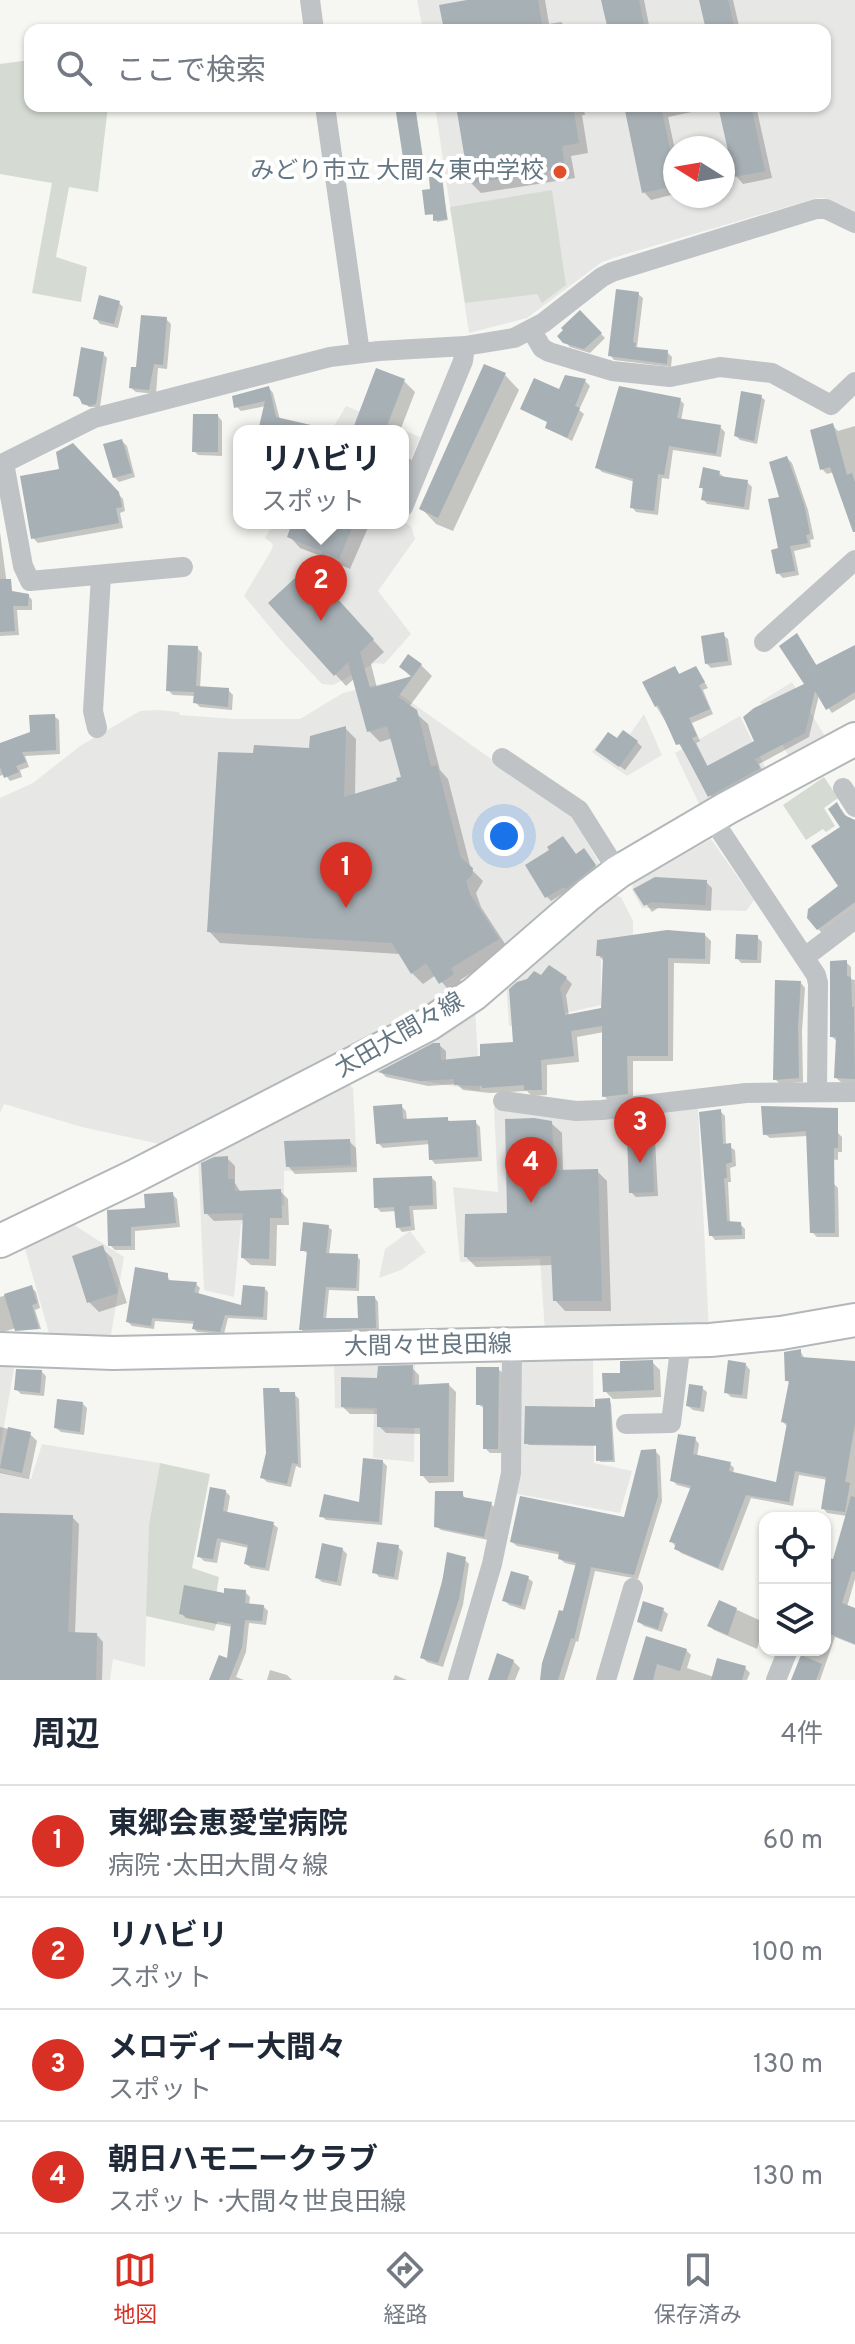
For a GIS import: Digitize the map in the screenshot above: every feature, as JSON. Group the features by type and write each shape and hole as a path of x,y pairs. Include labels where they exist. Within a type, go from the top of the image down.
{"main road":[{"name":"太田大間々線","path":"0,1241 133,1177 429,1024 474,994 618,872 711,817 855,739"},
{"name":"大間々世良田線","path":"0,1349 143,1352 681,1341 781,1333 855,1320"}],"street":[{"path":"310,0 313,24"},
{"path":"326,112 360,353"},
{"path":"183,567 30,581 23,566 2,464 94,418 330,357 465,346 514,338 532,331 612,272 820,208 855,223"},
{"path":"532,331 542,348 549,352 612,371 676,377 727,367 772,373 831,405 855,382"},
{"path":"409,492 458,374 465,346"},
{"path":"764,642 855,560"},
{"path":"97,728 93,711 101,576"},
{"path":"502,758 579,810 618,872"},
{"path":"843,788 855,807"},
{"path":"711,817 805,957 818,983 817,1091"},
{"path":"805,957 855,919"},
{"path":"503,1101 576,1111 746,1093 855,1092"},
{"path":"626,1424 671,1423 681,1341"},
{"path":"460,1680 496,1547 511,1473 512,1345"},
{"path":"606,1680 633,1588"},
{"path":"776,1680 786,1656"}],"shaded area":[{"name":"みどり市立 大間々東中学校","path":"417,0 855,0 855,212 824,198 817,198 626,254 602,262 527,318 469,333 436,112 831,112 831,24 422,24"},
{"path":"24,61 24,112 107,112 98,192 69,187 56,257 87,267 81,302 32,293 52,183 0,174 0,64"},
{"path":"552,190 566,285 542,303 537,294 465,303 450,207"},
{"path":"346,406 391,425 335,425"},
{"path":"409,432 420,437 409,464"},
{"path":"411,526 415,539 378,591 411,634 384,664 375,663 333,685 322,684 244,596 272,549 273,544 265,538 270,529 409,529"},
{"path":"792,682 826,738 790,759 760,702"},
{"path":"384,683 573,817 601,867 512,945 434,1004 164,1145 82,1127 4,1104 0,1113 0,798 33,783 80,746 140,711 159,710 179,712 180,715 236,719 300,719 343,693"},
{"path":"644,714 662,755 627,776 592,752 608,732 616,738 623,730 630,734"},
{"path":"740,716 767,771 701,808 675,753"},
{"path":"824,777 838,798 824,808 835,826 826,832 823,829 806,840 783,805"},
{"path":"711,839 754,900 746,911 642,908 632,890 633,884"},
{"path":"607,894 621,897 633,921 633,958 601,958 601,1005 509,1026 506,982"},
{"path":"475,1009 480,1091 374,1072 374,1068"},
{"path":"347,1082 353,1088 357,1167 284,1171 284,1205 249,1207 249,1218 241,1224 234,1297 204,1290 198,1156"},
{"path":"494,1107 603,1119 698,1108 709,1330 545,1332 540,1259 460,1262 453,1187 498,1192"},
{"path":"65,1219 124,1257 110,1341 51,1340 23,1242"},
{"path":"410,1231 426,1252 401,1270 379,1278 385,1249"},
{"path":"593,1356 594,1463 632,1471 620,1513 512,1493 519,1358"},
{"path":"334,1360 415,1360 414,1462 373,1458 374,1410 335,1408"},
{"path":"0,1362 15,1363 0,1449"},
{"path":"42,1444 160,1463 149,1524 145,1667 113,1659 110,1680 0,1680 0,1472 31,1479"},
{"path":"160,1463 210,1474 192,1568 219,1577 213,1614 218,1620 214,1631 146,1616 149,1524"}],"building":[{"path":"467,0 538,0 542,24 443,24 439,5"},
{"path":"601,0 639,0 644,24 607,24"},
{"path":"699,0 728,0 734,24 705,24"},
{"path":"396,112 416,112 425,174 406,177"},
{"path":"457,112 574,112 579,143 562,146 565,168 469,184"},
{"path":"625,112 662,112 667,136 663,136 663,189 642,193"},
{"path":"719,112 752,112 765,171 735,177 735,136 725,136"},
{"path":"442,176 447,219 433,221 433,214 425,215 422,190 430,189 429,177"},
{"path":"616,289 639,292 633,342 636,343 635,347 668,350 667,364 608,356"},
{"path":"99,295 120,301 114,324 93,319"},
{"path":"580,310 602,333 584,349 563,343 557,336"},
{"path":"141,315 167,317 163,365 154,364 149,390 129,388 131,367 136,367"},
{"path":"81,347 104,352 96,404 90,406 73,396"},
{"path":"484,364 506,373 438,518 419,509"},
{"path":"376,368 405,379 387,425 354,425"},
{"path":"565,375 586,379 575,406 580,408 567,438 545,428 547,422 520,409 534,378 559,389"},
{"path":"269,386 276,417 311,425 259,425 265,401 234,408 232,396"},
{"path":"619,386 681,398 677,418 721,425 716,454 669,446 664,475 658,474 654,511 630,508 633,479 595,468"},
{"path":"741,391 762,395 754,441 734,436"},
{"path":"193,414 218,414 218,452 192,452"},
{"path":"833,423 847,475 852,473 855,482 855,532 830,467 820,470 810,430"},
{"path":"122,439 132,473 113,478 103,444"},
{"path":"73,443 119,492 122,507 116,508 119,523 31,539 20,476 59,469 56,452"},
{"path":"787,456 804,504 810,534 806,535 808,543 790,546 795,571 776,574 771,550 778,548 768,499 779,497 769,462"},
{"path":"703,467 720,471 719,476 748,480 744,507 701,500 703,488 699,488"},
{"path":"290,529 352,529 339,559 325,553 316,575 374,639 360,652 370,688 412,676 399,667 408,654 422,664 398,697 417,710 431,767 437,765 461,858 473,868 472,875 466,881 470,894 499,939 451,968 454,974 439,984 426,963 411,974 392,943 207,932 218,752 253,753 254,745 309,748 310,736 346,726 344,797 397,781 396,778 401,777 387,726 367,732 348,662 334,676 268,603 323,552 287,537"},
{"path":"0,579 11,579 12,591 29,594 28,606 13,606 15,631 0,632"},
{"path":"724,632 728,661 705,664 701,636"},
{"path":"797,633 816,665 855,645 855,692 826,710 815,691 805,733 755,759 760,768 708,797 680,744 676,745 658,705 655,707 642,682 675,666 679,674 696,666 705,682 699,685 710,709 689,718 697,736 692,738 707,766 754,741 743,717 754,708 804,684 779,646"},
{"path":"168,645 198,646 196,686 229,688 228,707 193,703 194,692 166,691"},
{"path":"55,714 56,750 22,752 26,762 16,766 19,772 4,778 0,767 0,743 30,732 29,715"},
{"path":"623,730 638,741 619,767 595,750 608,732 617,738"},
{"path":"837,802 844,815 855,820 855,902 817,930 807,918 808,909 838,886 811,846 840,827 828,809"},
{"path":"563,836 576,854 584,848 596,865 566,889 564,887 545,898 525,865 549,850 547,847"},
{"path":"655,877 707,880 705,905 651,902 644,906 633,889"},
{"path":"667,930 705,933 705,959 668,958 668,1056 627,1056 628,1094 602,1097 602,1026 571,1031 574,1056 541,1060 542,1090 524,1090 524,1085 482,1088 454,1085 454,1079 420,1081 378,1072 433,1043 440,1043 441,1060 480,1056 480,1044 513,1042 509,989 527,979 534,971 541,975 549,965 567,977 560,988 565,1015 601,1008 603,956 596,956 597,940"},
{"path":"736,934 758,935 757,960 735,959"},
{"path":"847,960 854,1007 855,1079 834,1078 836,1037 830,1037 830,961"},
{"path":"775,980 801,981 799,1078 773,1080"},
{"path":"402,1104 403,1119 448,1117 448,1121 476,1120 478,1157 429,1160 428,1140 376,1144 373,1106"},
{"path":"761,1106 838,1108 838,1148 834,1148 835,1233 810,1233 806,1131 763,1135"},
{"path":"721,1109 723,1144 731,1143 732,1162 726,1164 727,1178 724,1178 727,1221 741,1222 742,1235 709,1236 699,1112"},
{"path":"505,1119 552,1121 554,1170 598,1169 602,1301 553,1301 551,1256 464,1257 465,1214 507,1213"},
{"path":"652,1134 654,1192 629,1193 627,1135"},
{"path":"350,1139 351,1165 286,1167 284,1141"},
{"path":"228,1156 228,1179 234,1179 235,1191 281,1189 282,1218 270,1218 269,1259 241,1258 243,1213 204,1214 201,1163 214,1157"},
{"path":"432,1176 433,1205 409,1206 411,1226 396,1228 394,1207 374,1208 373,1178"},
{"path":"173,1192 176,1223 131,1227 131,1246 108,1246 107,1210 145,1208 144,1194"},
{"path":"303,1222 329,1225 326,1253 358,1254 356,1288 326,1287 323,1318 358,1318 357,1296 375,1296 376,1328 299,1330 307,1251 300,1251"},
{"path":"103,1245 118,1293 87,1303 72,1256"},
{"path":"135,1267 168,1273 168,1280 197,1282 194,1292 241,1305 243,1285 265,1287 263,1317 225,1315 220,1332 192,1329 194,1321 152,1318 151,1326 126,1322"},
{"path":"32,1285 37,1303 32,1305 39,1329 15,1331 4,1294"},
{"path":"801,1349 801,1357 855,1361 855,1424 845,1482 850,1483 845,1512 821,1509 826,1477 795,1471 789,1502 746,1495 718,1568 674,1549 676,1543 669,1542 691,1486 670,1481 678,1434 696,1437 693,1454 731,1462 729,1471 776,1482 787,1423 781,1422 789,1381 785,1381 784,1352"},
{"path":"653,1360 654,1390 603,1392 602,1373 620,1373 620,1361"},
{"path":"728,1360 746,1363 742,1395 724,1393"},
{"path":"413,1365 412,1385 449,1383 448,1476 420,1476 420,1428 377,1427 377,1408 341,1407 341,1377 377,1378 378,1366"},
{"path":"476,1367 499,1367 498,1449 483,1449 483,1405 476,1405"},
{"path":"16,1369 42,1370 40,1393 14,1390"},
{"path":"689,1384 703,1386 700,1408 686,1406"},
{"path":"263,1388 295,1392 298,1464 292,1463 287,1484 260,1478 266,1453"},
{"path":"610,1398 613,1460 596,1461 596,1445 524,1444 525,1406 595,1407 595,1399"},
{"path":"57,1399 83,1402 80,1432 54,1428"},
{"path":"8,1427 31,1432 22,1473 0,1468"},
{"path":"656,1449 658,1496 634,1575 591,1567 574,1639 571,1638 558,1680 540,1680 542,1663 559,1610 563,1611 576,1563 558,1559 559,1552 510,1542 520,1496 624,1517 641,1450"},
{"path":"363,1458 383,1460 379,1522 319,1517 324,1494 359,1502"},
{"path":"210,1487 226,1490 223,1511 274,1522 265,1568 244,1564 248,1545 217,1538 213,1559 197,1557"},
{"path":"435,1491 463,1491 463,1497 492,1502 484,1537 434,1527"},
{"path":"851,1496 855,1497 855,1572 852,1571 842,1603 855,1608 855,1644 831,1634 833,1559"},
{"path":"0,1513 73,1515 68,1632 97,1633 96,1680 0,1680"},
{"path":"377,1542 399,1545 394,1577 372,1573"},
{"path":"322,1543 343,1548 337,1582 315,1578"},
{"path":"447,1552 466,1557 459,1599 438,1663 420,1658 442,1583"},
{"path":"511,1571 529,1576 521,1606 502,1601"},
{"path":"184,1585 224,1593 224,1588 246,1590 245,1603 264,1605 262,1621 245,1620 242,1647 229,1680 209,1680 219,1655 227,1658 231,1624 179,1614"},
{"path":"719,1600 737,1608 728,1635 707,1626"},
{"path":"643,1601 664,1608 658,1629 637,1622"},
{"path":"646,1636 687,1649 680,1671 657,1664 653,1680 633,1680"},
{"path":"497,1653 514,1660 507,1680 488,1680"},
{"path":"801,1656 822,1664 816,1680 791,1680"},
{"path":"717,1658 746,1666 742,1680 711,1680"}],"place":[{"name":"みどり市立 大間々東中学校","path":"560,172"},
{"name":"リハビリ","path":"321,621"},
{"name":"東郷会恵愛堂病院","path":"346,908"},
{"name":"メロディー大間々","path":"640,1163"},
{"name":"朝日ハモ二ークラブ","path":"531,1203"}]}
